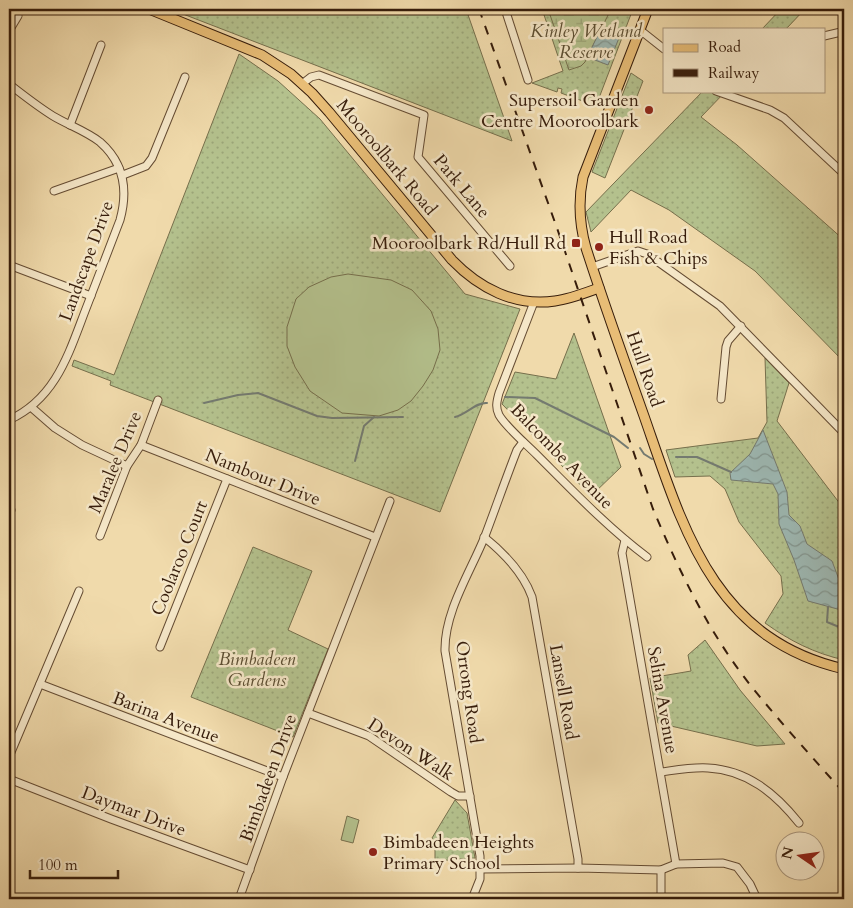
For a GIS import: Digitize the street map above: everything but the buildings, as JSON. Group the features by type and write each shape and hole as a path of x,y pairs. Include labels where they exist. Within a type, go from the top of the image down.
{"main road":[{"name":"Mooroolbark Road","path":"149,9 262,55 302,84 329,112 463,271 474,280 499,294 534,302 558,300 599,288"},
{"name":"Hull Road","path":"648,9 589,160 579,193 579,217 582,234 673,500 691,542 717,586 734,608 777,643 803,657 823,665 844,670"}],"street":[{"path":"505,9 528,80"},
{"path":"9,31 18,16"},
{"path":"640,30 663,48"},
{"path":"826,36 844,33"},
{"path":"70,125 101,45"},
{"name":"Park Lane","path":"302,84 311,77 319,75 424,115 418,157 510,266"},
{"path":"123,176 146,166 152,158 185,77"},
{"name":"Landscape Drive","path":"9,420 31,408 52,384 62,367 120,220 124,204 125,187 123,176 112,155 101,143 38,106 10,86"},
{"path":"719,92 770,110 784,118 844,172"},
{"path":"54,191 119,168"},
{"path":"592,267 638,251 643,252 720,306 844,433"},
{"path":"9,265 91,296"},
{"name":"Balcombe Avenue","path":"534,302 496,406 500,418 625,540 649,559"},
{"path":"721,399 726,346 741,326"},
{"name":"Maralee Drive","path":"100,536 127,466 141,446 158,400"},
{"path":"31,408 55,428 82,445 127,466"},
{"name":"Orrong Road","path":"472,899 480,879 481,869 445,651 445,641 449,618 484,537 517,450 523,442"},
{"name":"Nambour Drive","path":"141,446 374,537"},
{"name":"Coolaroo Court","path":"160,648 227,479"},
{"name":"Bimbadeen Drive","path":"239,899 374,537 390,501"},
{"name":"Lansell Road","path":"484,537 521,575 528,585 532,597 578,859 578,868"},
{"name":"Selina Avenue","path":"625,540 622,553 676,864"},
{"path":"9,757 79,591"},
{"name":"Barina Avenue","path":"40,684 283,777"},
{"name":"Devon Walk","path":"308,713 369,736 451,792 458,796 470,796"},
{"path":"661,772 707,768 725,770 739,775 760,785 774,795 798,823"},
{"name":"Daymar Drive","path":"9,779 111,820 250,870"},
{"path":"481,869 578,868 661,870 676,864 722,863 737,867 750,884 757,899"},
{"path":"661,870 661,899"}],"green space":[{"path":"170,9 466,9 512,141"},
{"name":"Kinley Wetland Reserve","path":"542,9 633,9 599,98 588,103 561,93 562,89 558,88 557,92 532,83 563,71"},
{"path":"548,9 611,9 585,62 581,66 569,70"},
{"path":"781,9 805,9 787,28 763,28"},
{"path":"239,54 278,81 320,119 465,294 520,309 440,512 110,385 111,381 72,366 74,360 114,375"},
{"path":"631,73 643,81 605,178 592,172"},
{"path":"702,92 725,92 701,117 737,145 844,240 844,362 755,271 669,210 631,190 591,232 586,212"},
{"path":"348,274 391,280 412,290 431,311 438,329 440,350 433,370 423,386 411,401 398,410 379,416 342,413 310,391 295,367 287,346 287,327 296,299 309,287 331,277"},
{"path":"574,333 621,467 591,496 502,404 515,372 556,379"},
{"path":"765,358 789,383 777,421 844,509 844,660 803,646 765,623 783,594 781,576 739,522 725,489 710,476 675,477 666,450 758,438 767,422"},
{"name":"Bimbadeen Gardens","path":"253,547 312,571 288,630 328,649 293,737 191,697"},
{"path":"705,640 740,690 785,744 757,746 658,723 650,678 691,671 688,655"},
{"path":"455,800 467,813 475,858 435,861 435,842 432,838"},
{"path":"347,816 359,820 353,843 341,840"}],"water":[{"path":"600,31 619,38 608,65 587,57"},
{"path":"763,430 787,492 789,515 800,526 807,544 832,561 844,593 844,606 841,610 808,601 779,524 778,494 773,484 731,480 730,473 750,454"}],"waterway":[{"path":"204,403 238,395 258,393 317,416 332,418 403,417"},
{"path":"505,397 535,398 614,437 628,448"},
{"path":"455,417 479,404 487,403"},
{"path":"355,461 364,426 374,417"},
{"path":"640,448 644,454 652,459"},
{"path":"676,457 697,457 731,472"},
{"path":"828,607 827,622 844,629"}],"railway":[{"path":"479,9 558,231 653,509 673,555 708,623 736,666 751,686 844,793"}],"place":[{"name":"Supersoil Garden Centre Mooroolbark","path":"649,110"},
{"name":"Mooroolbark Rd/Hull Rd","path":"576,243"},
{"name":"Hull Road Fish & Chips","path":"599,247"},
{"name":"Bimbadeen Heights Primary School","path":"373,852"}]}
